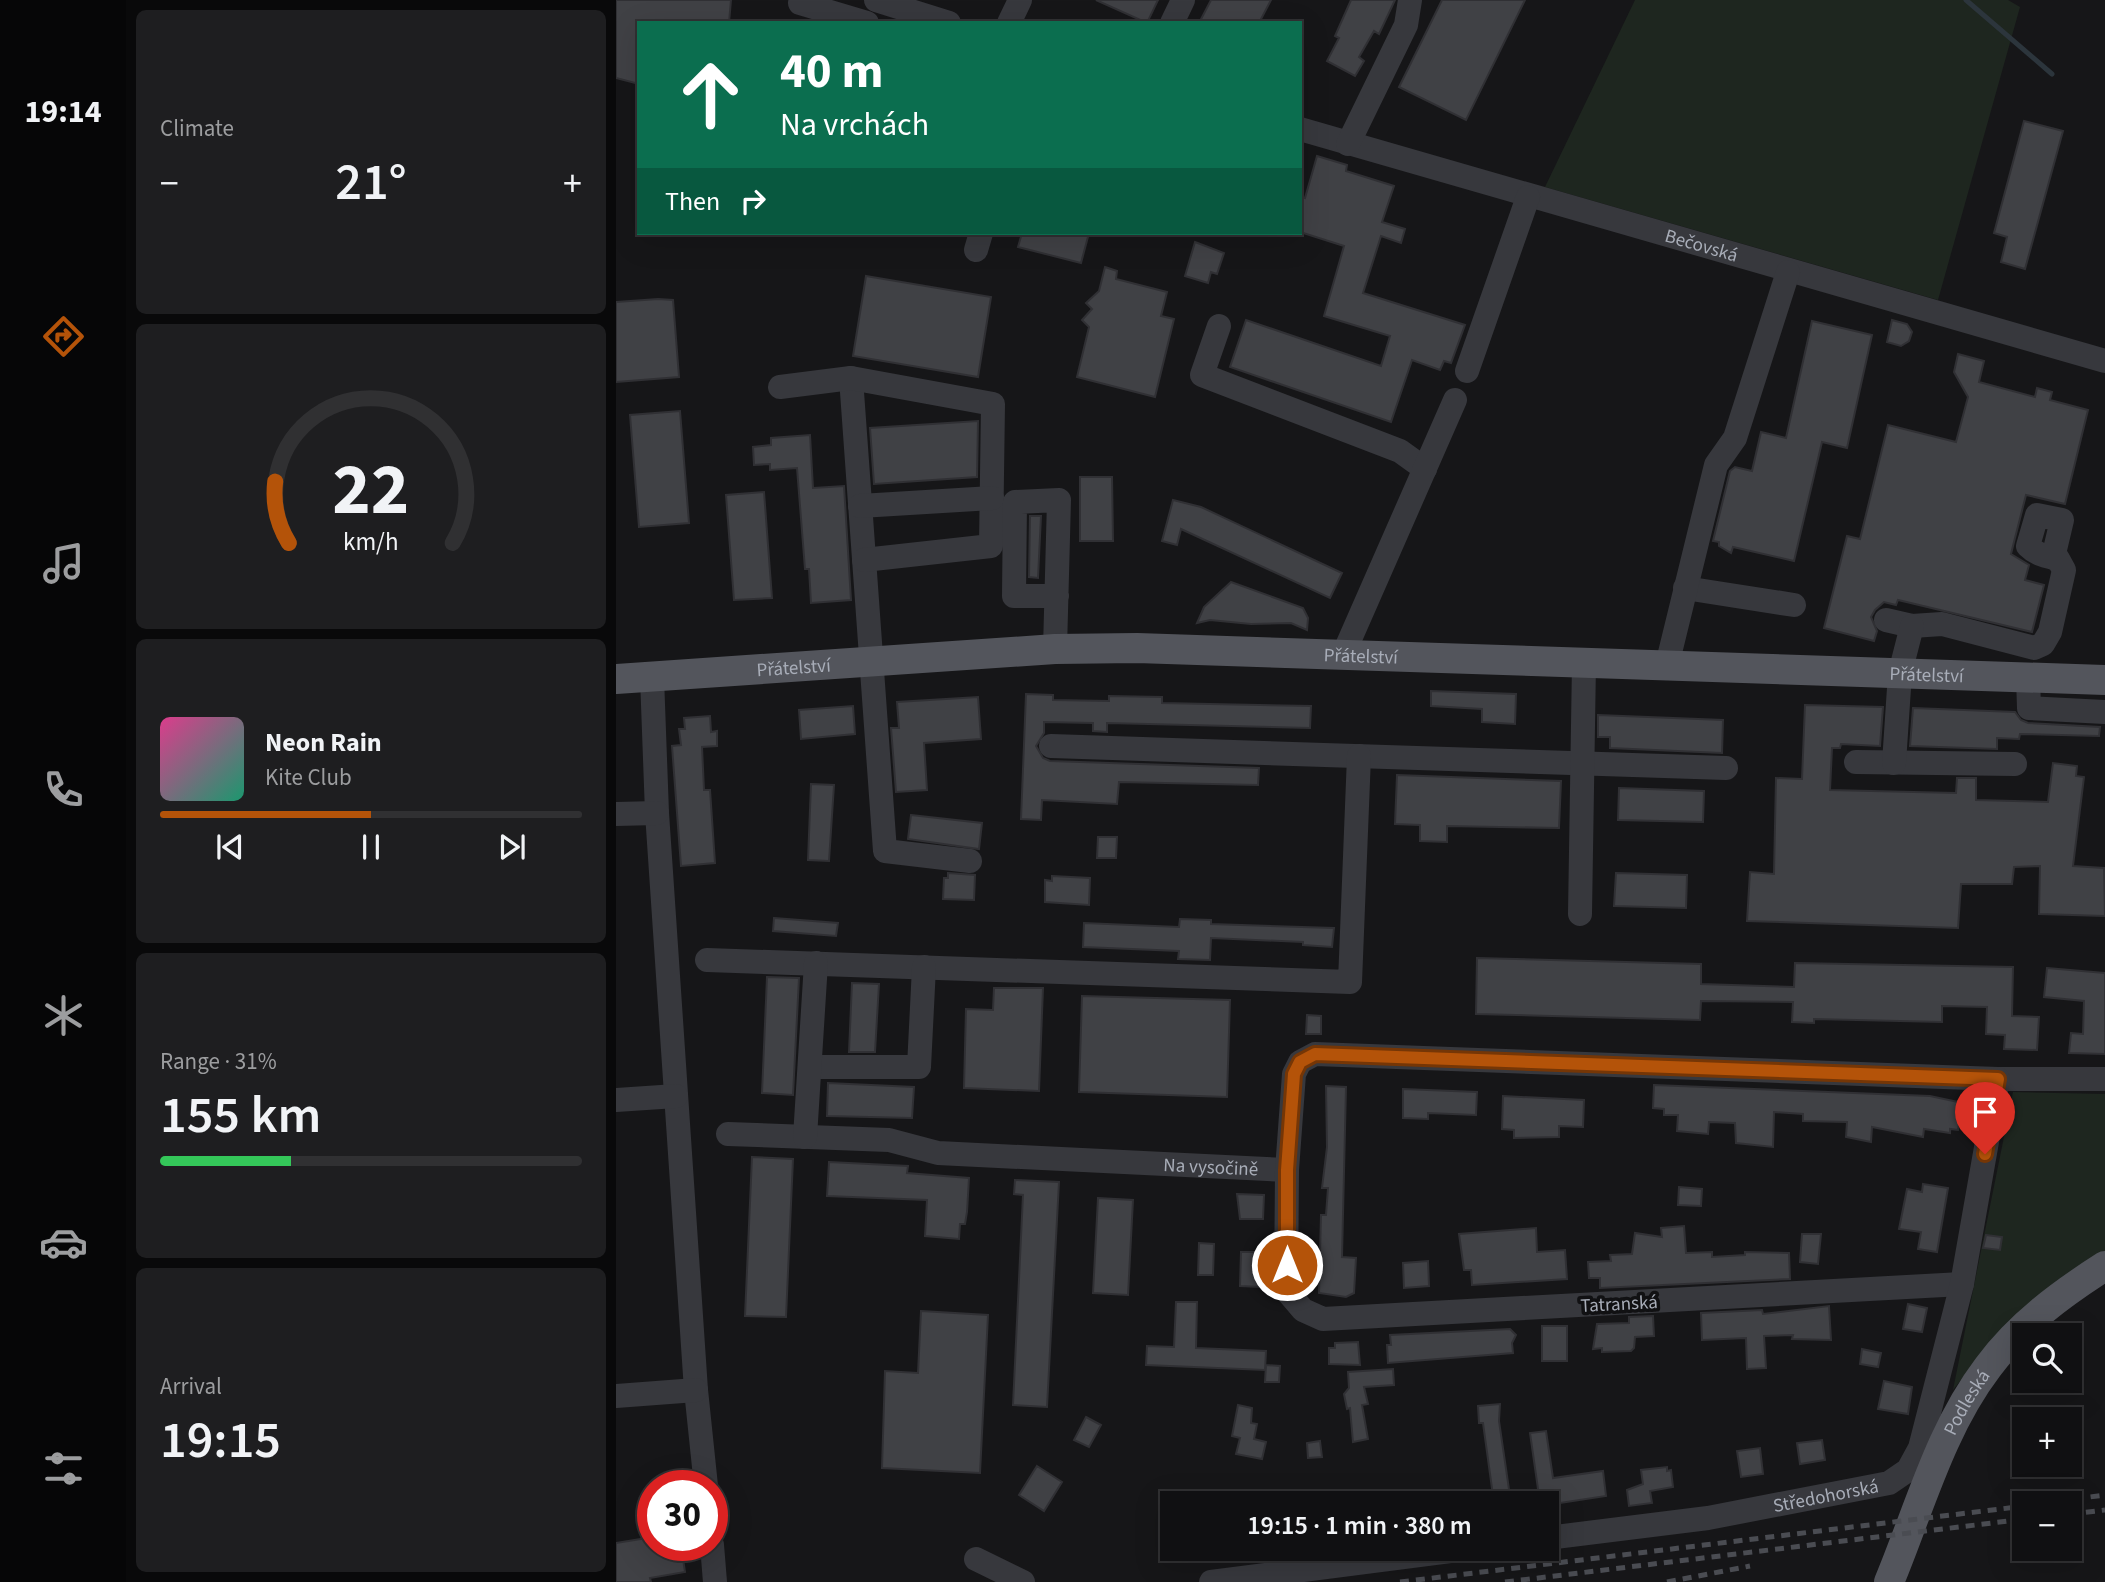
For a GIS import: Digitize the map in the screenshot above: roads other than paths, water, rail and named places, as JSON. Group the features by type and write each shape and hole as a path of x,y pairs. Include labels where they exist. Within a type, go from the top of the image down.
{"main road":[{"name":"Přátelství","path":"616,679 1055,649 1138,648 2105,680"},
{"name":"Podleská","path":"1889,1582 1922,1495 1975,1386 1998,1354 2034,1318 2105,1266"}],"street":[{"path":"876,0 943,21"},
{"path":"1010,21 1020,0"},
{"path":"1173,21 1183,0"},
{"path":"1348,144 1406,25 1409,0"},
{"path":"798,9 857,21"},
{"name":"Bečovská","path":"1302,131 2105,361"},
{"path":"1467,371 1528,197"},
{"path":"1667,666 1716,465 1735,438 1788,272"},
{"path":"1219,326 1202,375 1400,451 1425,469"},
{"path":"780,387 851,378 993,404 991,546 864,560"},
{"path":"851,378 884,851 970,861"},
{"path":"1343,655 1455,400"},
{"path":"860,506 992,498"},
{"path":"1886,620 1912,626 1942,624 2034,649 2043,644 2050,632 2064,570 2058,559 2053,558"},
{"path":"1685,588 1794,606"},
{"path":"1055,649 1057,596"},
{"path":"1894,763 1900,673 1912,626"},
{"path":"1580,914 1584,663"},
{"path":"652,677 657,813 696,1390 704,1470"},
{"path":"2028,677 2029,708 2105,712"},
{"path":"1051,746 1726,768"},
{"path":"707,960 1350,982 1359,756"},
{"path":"1856,762 2015,764"},
{"path":"616,814 657,813"},
{"path":"805,1137 816,963"},
{"path":"810,1067 919,1067 924,967"},
{"path":"1287,1170 1294,1074 1300,1062 1315,1054 1998,1079 2105,1079"},
{"name":"Středohorská","path":"1559,1537 1708,1518 1889,1483 1908,1470 1920,1448 1962,1284 1998,1079"},
{"path":"616,1100 676,1096"},
{"name":"Na vysočině","path":"728,1134 889,1140 938,1153 1287,1170 1286,1290"},
{"name":"Tatranská","path":"1286,1290 1303,1310 1322,1319 1962,1284"},
{"path":"616,1396 696,1390"},
{"path":"976,1559 1023,1582"},
{"path":"713,1561 715,1582"},
{"path":"1211,1582 1373,1561"}],"waterway":[{"path":"1966,0 2052,74"}],"railway":[{"path":"2082,1498 2105,1495"},
{"path":"1400,1582 2012,1508"},
{"path":"2082,1513 2105,1510"},
{"path":"1505,1582 2012,1521"},
{"path":"1667,1582 1750,1566"}]}
